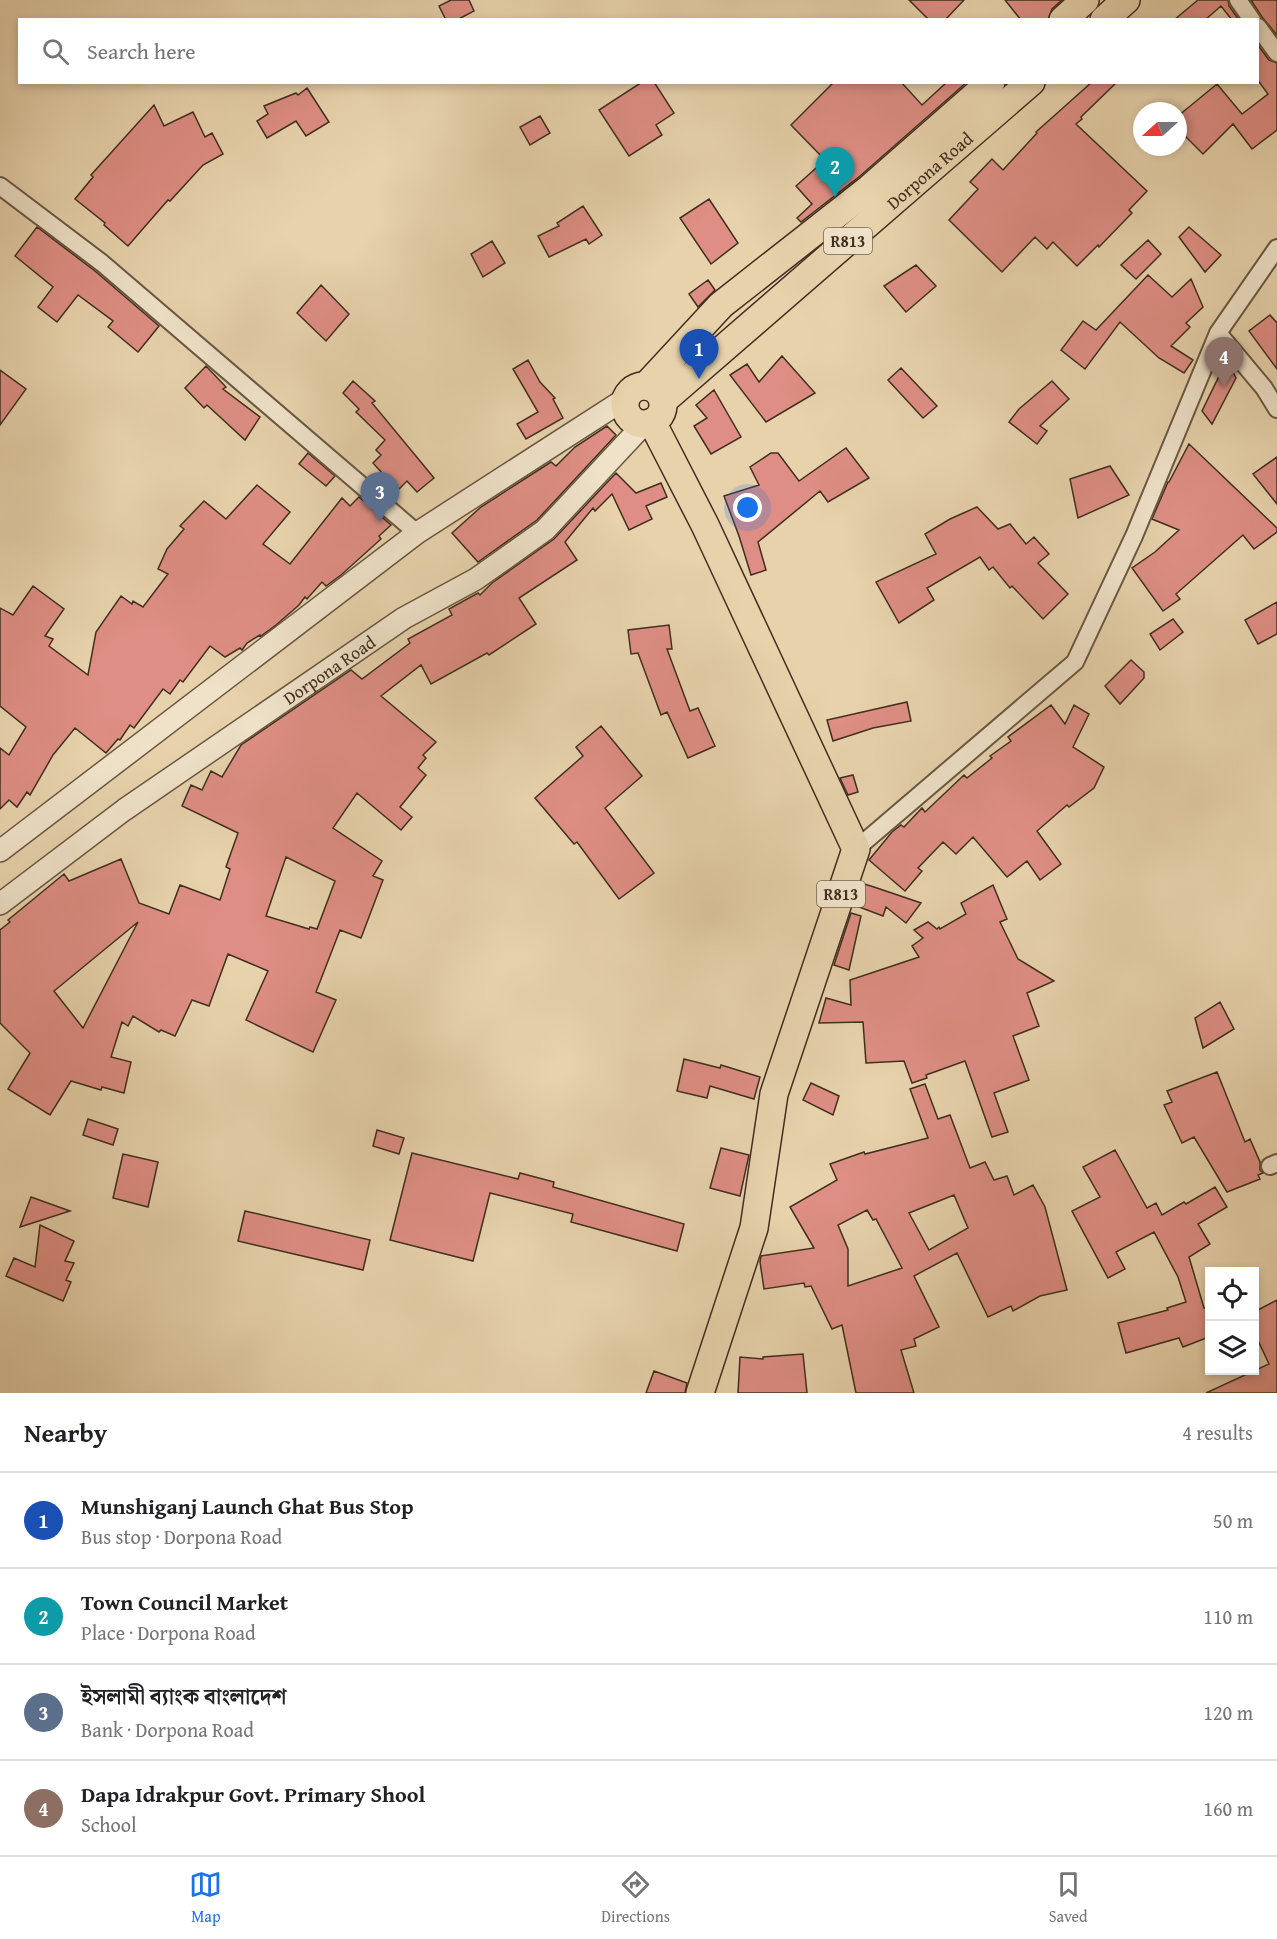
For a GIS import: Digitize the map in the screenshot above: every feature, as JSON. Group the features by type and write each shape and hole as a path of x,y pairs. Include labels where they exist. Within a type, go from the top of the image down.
{"main road":[{"path":"1065,18 1085,0"},
{"path":"1106,18 1126,0"},
{"name":"Dorpona Road","path":"646,406 721,305 870,188 989,84"},
{"name":"Dorpona Road","path":"646,406 1029,84"},
{"path":"646,406 705,525 856,849"},
{"name":"R813","path":"699,1393 754,1228 774,1094 856,849"}],"street":[{"path":"1238,0 1251,18"},
{"path":"1259,30 1277,53"},
{"path":"0,186 102,262 417,533"},
{"path":"856,849 1075,662 1134,536 1218,333 1277,248"},
{"path":"1218,333 1264,388 1277,410"},
{"name":"Dorpona Road","path":"0,851 417,533 646,406"},
{"name":"Dorpona Road","path":"0,904 124,810 182,770 404,618 476,579 545,530 646,406"}],"building":[{"path":"451,0 469,0 474,11 461,18 445,18 439,6"},
{"path":"909,0 964,0 947,18 927,18"},
{"path":"1005,0 1062,0 1052,9 1049,18 1019,18"},
{"path":"1198,0 1228,0 1229,6 1238,18 1230,18 1221,6 1207,18 1176,18"},
{"path":"1251,0 1277,0 1277,35 1262,17"},
{"path":"1259,47 1269,60 1277,63 1277,130 1252,149 1233,124 1203,154 1187,138 1187,109 1217,84 1242,114 1268,94 1259,82"},
{"path":"639,84 655,84 674,113 656,125 662,135 629,156 599,110"},
{"path":"832,84 903,84 922,105 945,84 965,84 860,176 801,222 797,218 812,204 796,186 825,160 791,125"},
{"path":"1090,84 1115,84 1076,124 1147,191 1129,210 1132,213 1077,266 1053,242 1047,249 1035,237 1002,272 949,220 978,189 970,182 992,159 1003,170 1036,132"},
{"path":"307,88 329,122 306,136 296,121 267,138 257,121 268,114 264,106 296,93 298,95"},
{"path":"154,105 164,126 193,112 205,137 212,133 223,154 203,165 170,201 168,200 128,246 104,225 105,223 75,199 93,177 91,175"},
{"path":"540,116 550,133 530,145 520,127"},
{"path":"709,199 738,243 711,264 680,218"},
{"path":"583,206 602,235 589,244 586,239 549,257 538,236 559,226 557,223"},
{"path":"37,227 95,271 159,326 138,352 108,327 113,321 78,295 57,322 38,307 53,287 15,256"},
{"path":"1189,227 1221,255 1205,272 1179,237"},
{"path":"1148,240 1161,254 1136,279 1121,265"},
{"path":"492,241 505,263 483,277 471,254"},
{"path":"916,265 936,286 906,312 884,286"},
{"path":"1148,275 1172,297 1191,279 1203,307 1186,323 1190,327 1171,346 1193,360 1184,373 1159,358 1120,322 1085,369 1061,350 1083,321 1096,330"},
{"path":"708,280 715,290 698,307 689,294"},
{"path":"321,285 349,314 326,341 297,313"},
{"path":"1270,315 1277,323 1277,369 1249,331"},
{"path":"782,356 815,393 766,422 730,375 747,364 759,382"},
{"path":"528,360 540,382 555,398 553,399 563,418 526,439 517,424 538,412 513,369"},
{"path":"1227,360 1236,378 1212,424 1202,411"},
{"path":"206,366 226,387 223,389 260,417 245,440 207,405 204,408 185,388"},
{"path":"901,368 937,406 923,418 888,380"},
{"path":"0,370 26,389 0,425"},
{"path":"353,381 375,401 372,403 434,478 417,492 407,481 391,497 373,482 382,473 373,463 381,455 376,450 385,440 356,412 359,409 343,393"},
{"path":"1052,381 1069,399 1040,426 1047,431 1037,444 1009,422 1019,409"},
{"path":"714,390 741,437 711,454 694,426 707,418 696,405"},
{"path":"607,426 616,435 537,520 478,562 452,533 481,507 551,462 556,466 575,447"},
{"path":"1189,444 1277,528 1277,532 1254,549 1243,535 1176,594 1180,599 1163,611 1132,568 1155,552 1179,530 1152,519 1168,482"},
{"path":"846,448 869,478 828,502 820,491 758,542 766,570 751,575 724,496 759,485 750,467 771,453 778,453 799,481"},
{"path":"308,453 335,476 326,486 299,464"},
{"path":"1277,457 1277,504 1253,474"},
{"path":"1110,466 1129,495 1078,518 1070,479"},
{"path":"616,473 636,493 661,483 667,497 646,506 652,519 629,530 612,494 595,511 593,508 565,542 577,560 519,598 536,624 489,655 487,653 431,684 421,665 381,696 436,742 423,755 426,758 418,768 426,775 400,807 412,817 401,830 357,793 333,828 382,861 373,876 383,880 361,938 340,930 316,992 336,1000 313,1052 246,1020 268,971 228,954 209,1006 192,1000 175,1036 161,1030 159,1032 133,1016 128,1026 122,1022 111,1057 131,1062 124,1093 102,1087 101,1090 71,1081 50,1115 8,1089 30,1053 0,1023 0,930 10,922 8,920 64,874 69,881 121,859 139,903 169,914 180,885 220,900 230,869 226,867 238,833 182,806 191,785 202,790 211,771 222,777 241,745 351,670 362,679 410,643 408,639 452,615 449,609 478,593 480,595 492,583 554,539","holes":["286,857 335,881 317,929 310,927 309,929 266,916","138,922 83,1028 54,991"]},
{"path":"257,485 290,512 263,544 290,564 342,498 350,506 359,497 391,525 379,536 381,539 341,575 326,586 322,582 307,599 305,597 276,625 247,643 242,650 240,648 225,657 210,646 183,682 180,680 170,694 163,689 134,728 130,725 120,740 118,739 106,753 75,728 53,755 30,795 27,792 17,807 9,800 0,809 0,748 9,755 26,727 0,706 0,608 13,615 33,586 64,609 45,636 53,639 49,646 88,675 96,632 121,596 132,604 133,601 143,607 168,574 158,569 167,549 184,529 180,526 204,501 226,519"},
{"path":"977,507 998,529 1010,524 1026,544 1034,537 1049,554 1038,563 1068,594 1043,619 1012,586 1010,588 993,567 989,570 980,557 927,588 934,600 899,623 876,582 936,554 925,534"},
{"path":"1277,602 1277,634 1258,644 1245,620"},
{"path":"1173,619 1183,632 1160,650 1150,634"},
{"path":"669,625 672,649 667,649 690,711 698,708 715,746 688,758 667,712 661,715 638,653 631,654 628,630"},
{"path":"1131,660 1144,672 1144,678 1120,704 1105,686"},
{"path":"907,702 911,721 873,728 833,741 827,720"},
{"path":"1051,705 1065,724 1074,705 1089,714 1073,747 1104,767 1094,788 1069,807 1067,805 1037,831 1061,864 1040,880 1027,861 1007,877 973,837 956,854 943,842 918,868 922,871 905,891 869,860 892,832 901,825 904,827 922,808 925,812 964,775 967,778 992,758 990,756 1011,741 1008,737"},
{"path":"601,726 642,776 605,808 654,873 619,899 577,842 574,844 535,798 583,756 576,747"},
{"path":"853,775 858,792 848,795 840,778"},
{"path":"861,883 921,903 906,923 886,907 883,916 854,905"},
{"path":"993,885 1007,919 1000,922 1018,959 1054,981 1027,993 1039,1026 1013,1036 1029,1080 994,1093 1008,1132 992,1137 965,1061 926,1075 927,1078 912,1083 904,1061 866,1063 863,1022 819,1023 826,998 851,1005 850,980 919,957 912,946 923,938 914,930 928,922 940,929 966,914 961,903"},
{"path":"851,913 861,916 849,970 834,965"},
{"path":"1220,1002 1234,1029 1203,1048 1195,1018"},
{"path":"684,1059 720,1068 721,1065 760,1077 754,1099 710,1086 707,1098 677,1091"},
{"path":"1217,1072 1245,1142 1250,1139 1263,1173 1258,1175 1260,1179 1227,1192 1194,1137 1182,1143 1164,1105 1172,1102 1167,1091"},
{"path":"811,1083 839,1096 833,1115 803,1100"},
{"path":"925,1084 938,1119 950,1115 970,1168 985,1162 994,1180 1007,1176 1014,1195 1033,1185 1045,1207 1067,1290 1040,1296 1013,1311 1011,1306 988,1317 957,1253 914,1276 939,1327 914,1339 916,1346 901,1350 914,1393 856,1393 842,1325 832,1329 811,1286 805,1287 804,1283 764,1289 761,1256 814,1248 790,1207 837,1180 830,1164 864,1152 865,1154 928,1138 910,1089","holes":["954,1195 968,1228 929,1250 909,1213","867,1210 873,1220 876,1219 902,1268 848,1286 848,1249 838,1225"]},
{"path":"88,1119 118,1129 113,1145 83,1135"},
{"path":"377,1130 404,1138 399,1154 373,1146"},
{"path":"721,1148 749,1155 740,1196 710,1188"},
{"path":"1115,1150 1147,1208 1156,1203 1162,1215 1215,1187 1227,1207 1198,1224 1210,1244 1189,1257 1205,1308 1205,1339 1183,1347 1179,1338 1126,1353 1118,1323 1168,1310 1167,1308 1186,1302 1178,1277 1154,1232 1116,1252 1125,1269 1108,1278 1072,1211 1100,1197 1083,1167"},
{"path":"412,1153 518,1179 520,1173 554,1182 553,1187 684,1224 677,1251 571,1222 573,1214 490,1193 473,1261 390,1240"},
{"path":"123,1154 158,1162 148,1207 113,1198"},
{"path":"31,1197 70,1211 20,1227"},
{"path":"245,1211 370,1240 363,1270 238,1241"},
{"path":"40,1225 74,1241 65,1261 74,1263 66,1280 71,1282 63,1301 6,1276 14,1258 35,1267"},
{"path":"1277,1300 1277,1393 1206,1393 1245,1375 1259,1375 1259,1369 1269,1364 1259,1343 1259,1309"},
{"path":"803,1354 807,1393 738,1393 740,1357 763,1359 763,1357"},
{"path":"654,1371 687,1383 685,1393 646,1393"}],"place":[{"name":"Town Council Market","path":"835,197"},
{"name":"Munshiganj Launch Ghat Bus Stop","path":"699,379"},
{"name":"Dapa Idrakpur Govt. Primary Shool","path":"1224,387"},
{"name":"ইসলামী ব্যাংক বাংলাদেশ","path":"380,522"}]}
